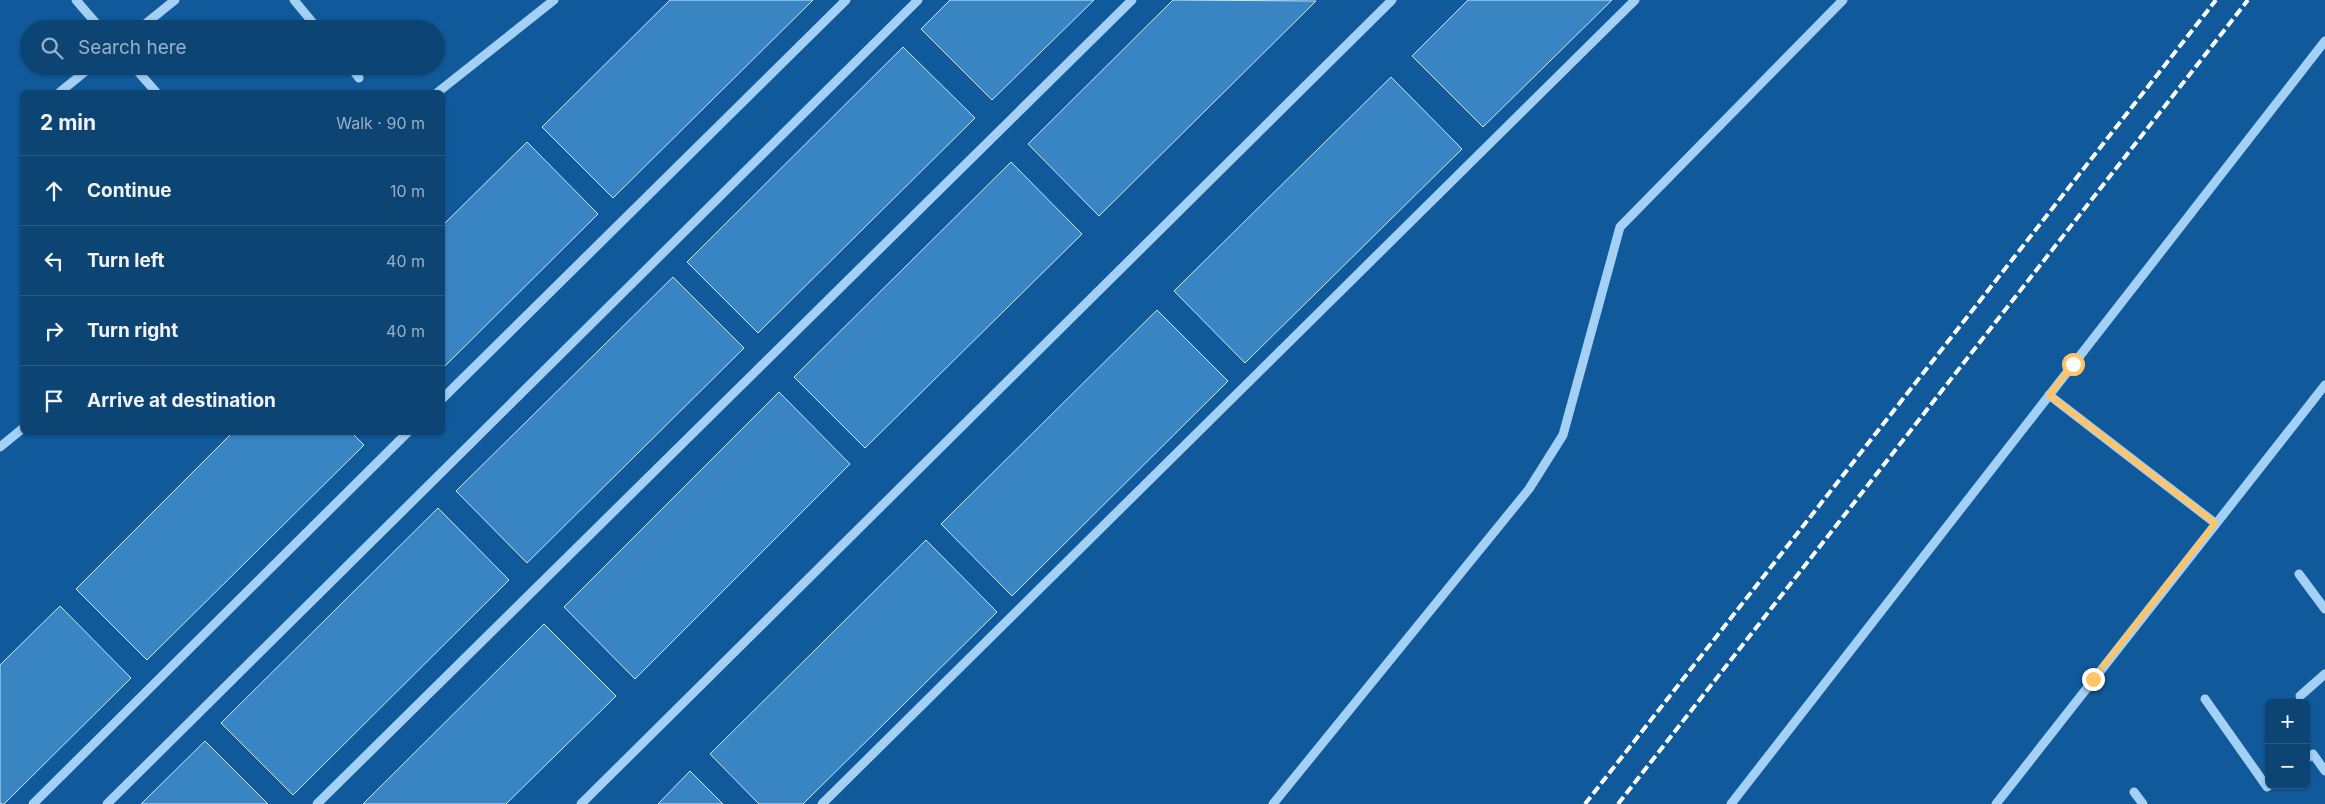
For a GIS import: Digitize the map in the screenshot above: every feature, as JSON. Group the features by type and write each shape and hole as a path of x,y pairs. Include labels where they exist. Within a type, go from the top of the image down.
{"street":[{"path":"76,0 93,20"},
{"path":"150,20 175,0"},
{"path":"294,0 311,20"},
{"path":"441,90 554,0"},
{"path":"445,396 846,0"},
{"path":"107,804 918,0"},
{"path":"318,804 1132,0"},
{"path":"581,804 1392,0"},
{"path":"822,804 1636,0"},
{"path":"1273,804 1529,489 1563,435 1620,227 1843,0"},
{"path":"1731,804 2325,41"},
{"path":"62,90 81,75"},
{"path":"141,75 154,90"},
{"path":"1996,804 2325,385"},
{"path":"2049,395 2215,523"},
{"path":"0,447 20,431"},
{"path":"33,804 405,435"},
{"path":"2299,574 2325,610"},
{"path":"2300,696 2325,674"},
{"path":"2205,699 2265,784"},
{"path":"2310,756 2313,754 2325,771"},
{"path":"2134,792 2143,804"}],"building":[{"path":"670,0 813,0 613,198 542,127"},
{"path":"950,0 1094,0 992,100 921,29"},
{"path":"1173,0 1316,1 1099,216 1028,144"},
{"path":"1468,0 1612,0 1483,127 1412,56"},
{"path":"903,47 975,118 758,333 687,262"},
{"path":"1391,77 1462,149 1245,363 1174,291"},
{"path":"527,142 598,214 445,366 445,223"},
{"path":"1011,162 1082,234 865,448 794,377"},
{"path":"673,277 744,348 527,563 456,491"},
{"path":"1157,310 1228,381 1012,596 941,524"},
{"path":"779,392 850,464 635,679 564,607"},
{"path":"230,435 354,435 364,445 147,660 76,589"},
{"path":"438,508 509,580 293,795 221,723"},
{"path":"926,540 997,612 803,804 759,804 710,754"},
{"path":"60,606 131,678 4,804 0,804 0,665"},
{"path":"544,624 616,696 506,804 363,804"},
{"path":"205,741 268,804 141,804"},
{"path":"690,771 723,804 658,804"}],"railway":[{"path":"1585,804 2216,0"},
{"path":"1618,804 2248,0"}],"route":[{"path":"2073,364 2049,395 2215,523 2093,679"}]}
